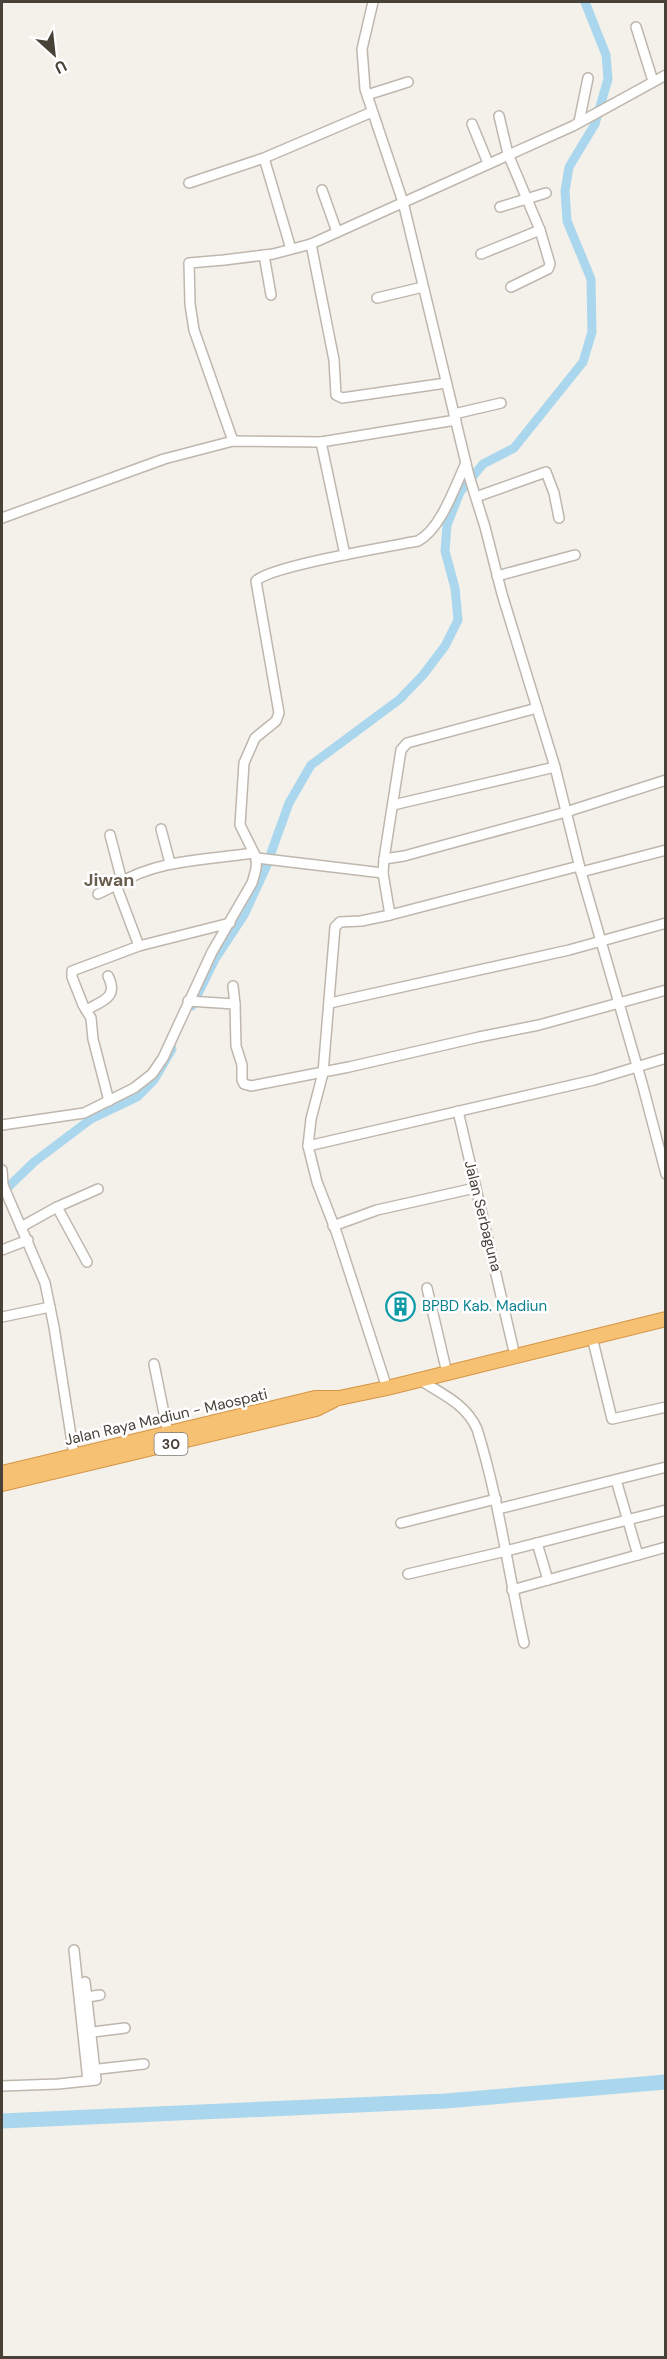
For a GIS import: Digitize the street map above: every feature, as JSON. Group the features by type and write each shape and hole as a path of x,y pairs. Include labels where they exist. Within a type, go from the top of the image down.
{"highway":[{"name":"Jalan Raya Madiun - Maospati","path":"2,1473 168,1433 316,1409 339,1398 666,1319"},
{"name":"Jalan Raya Madiun - Maospati","path":"2,1484 221,1426"}],"street":[{"path":"373,2 362,49 362,68 367,95 403,202 469,476 555,766 600,941 637,1068 661,1136 666,1174"},
{"path":"636,27 653,81"},
{"path":"233,441 194,330 189,262 264,255 311,244 579,122 666,75"},
{"path":"579,122 588,78"},
{"path":"367,95 408,82"},
{"path":"189,183 264,158 372,112"},
{"path":"499,116 508,154 528,197 550,268 511,287"},
{"path":"472,124 488,163"},
{"path":"264,158 291,249"},
{"path":"322,190 337,232"},
{"path":"500,207 546,193"},
{"path":"481,254 540,230"},
{"path":"311,244 333,360 336,395 342,398 446,382"},
{"path":"264,255 271,295"},
{"path":"378,298 423,287"},
{"path":"2,518 164,459 233,441 321,442 455,417 501,403"},
{"path":"321,442 345,555"},
{"path":"2,1125 77,1115 109,1101 152,1074 163,1058 189,1001 252,884 256,871 255,856 240,825 244,763 255,738 276,721 279,713 256,580 265,575 345,555 418,541 426,537 449,500 466,463"},
{"path":"475,494 546,472 560,518"},
{"path":"497,576 575,555"},
{"path":"390,915 383,873 401,750 407,743 537,708"},
{"path":"393,805 555,766"},
{"path":"384,859 404,856 566,812 666,780"},
{"path":"161,829 170,863"},
{"path":"110,835 119,883 139,946"},
{"path":"387,1388 308,1146 311,1119 323,1072 335,927 340,922 361,921 390,915 666,850"},
{"path":"98,894 149,869 170,863 255,856 383,873"},
{"path":"109,1101 93,1039 91,1018 72,977 72,971 139,946 230,923"},
{"path":"330,1003 438,981 666,923"},
{"path":"86,1010 106,1000 111,994 112,984 108,976"},
{"path":"233,986 236,1046 242,1065 242,1080 244,1084 251,1086 539,1025 666,990"},
{"path":"189,1001 235,1004"},
{"path":"308,1146 483,1107 637,1068 666,1058"},
{"name":"Jalan Serbaguna","path":"458,1111 515,1356"},
{"path":"2,1170 3,1187 41,1270 50,1307 74,1455"},
{"path":"333,1226 377,1210 475,1188"},
{"path":"21,1227 57,1207 98,1189"},
{"path":"57,1207 87,1262"},
{"path":"2,1250 28,1240"},
{"path":"427,1288 447,1373"},
{"path":"2,1317 50,1307"},
{"path":"592,1337 612,1419 666,1407"},
{"path":"154,1364 168,1433"},
{"path":"420,1380 462,1407 472,1418 482,1444 497,1504 524,1643"},
{"path":"401,1522 616,1480 666,1467"},
{"path":"616,1480 638,1555"},
{"path":"408,1574 666,1510"},
{"path":"537,1543 548,1580"},
{"path":"512,1590 666,1547"},
{"path":"74,1950 87,2032"},
{"path":"85,1982 90,2074"},
{"path":"87,1997 100,1995"},
{"path":"87,2032 125,2028"},
{"path":"2,2086 144,2064"}],"waterway":[{"path":"271,853 289,803 311,765 400,699 423,675 445,646 458,620 455,588 445,551 447,525 460,492 483,464 514,448 583,362 592,332 591,279 567,221 565,191 569,167 595,124 608,79 606,55 585,2"},
{"path":"192,1006 215,959 244,915 268,863"},
{"path":"2,1193 34,1162 91,1119 137,1097 154,1080 172,1049"},
{"path":"2,2121 445,2101 666,2082"}],"place":[{"name":"BPBD Kab. Madiun","path":"401,1306"}],"district":[{"name":"Jiwan","path":"109,880"}]}
